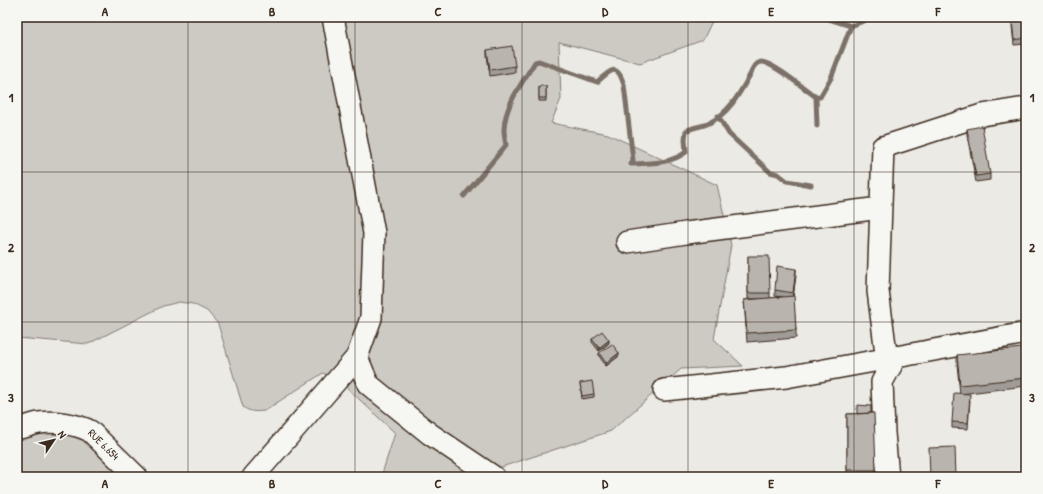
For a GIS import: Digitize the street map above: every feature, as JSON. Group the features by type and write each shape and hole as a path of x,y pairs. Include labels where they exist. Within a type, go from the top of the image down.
{"street":[{"path":"253,477 357,356 371,318 374,233 332,17"},
{"path":"896,357 886,353 878,291 883,147 982,115 1026,108"},
{"path":"627,242 880,208"},
{"path":"664,390 786,377 1026,333"},
{"path":"357,356 368,384 430,434 494,477"},
{"path":"888,477 884,433 882,382 896,357"},
{"name":"RUE 6.654","path":"17,428 40,423 64,424 82,427 90,431 138,477"}],"shaded area":[{"path":"17,17 714,17 703,40 640,63 559,42 561,99 551,123 608,134 717,185 731,245 714,339 743,366 681,369 611,431 471,477 381,477 395,433 343,384 323,373 264,411 258,412 246,409 243,407 218,324 207,311 193,304 179,302 163,306 88,344 17,338"},
{"path":"77,427 147,477 17,477 17,437"}],"building":[{"path":"1026,19 1026,38 1014,40 1012,20"},
{"path":"512,46 515,66 490,70 487,50"},
{"path":"539,86 546,86 546,98 539,98"},
{"path":"982,126 990,174 976,176 967,129"},
{"path":"748,256 769,256 770,293 748,293"},
{"path":"777,266 796,269 793,293 775,290"},
{"path":"794,296 796,330 747,333 744,300"},
{"path":"602,331 609,340 599,348 592,339"},
{"path":"612,344 619,353 606,363 599,353"},
{"path":"1022,348 1026,378 960,385 957,355"},
{"path":"592,381 594,394 582,396 580,383"},
{"path":"954,393 970,394 968,423 952,422"},
{"path":"857,405 871,406 871,413 857,414"},
{"path":"874,413 876,470 847,470 847,414"},
{"path":"955,447 956,477 930,477 929,448"}],"waterway":[{"path":"823,17 851,26 873,17"},
{"path":"816,97 820,97 831,78 851,26"},
{"path":"464,196 506,145 504,129 505,120 511,102 535,62 539,61 597,82 613,70 619,73 624,85 633,160 631,164 667,161 686,152 686,131 707,124 722,115 743,88 753,67 759,62 772,66 816,97"},
{"path":"816,97 817,126"},
{"path":"718,116 729,134 770,172 778,174 787,181 811,185"}]}
